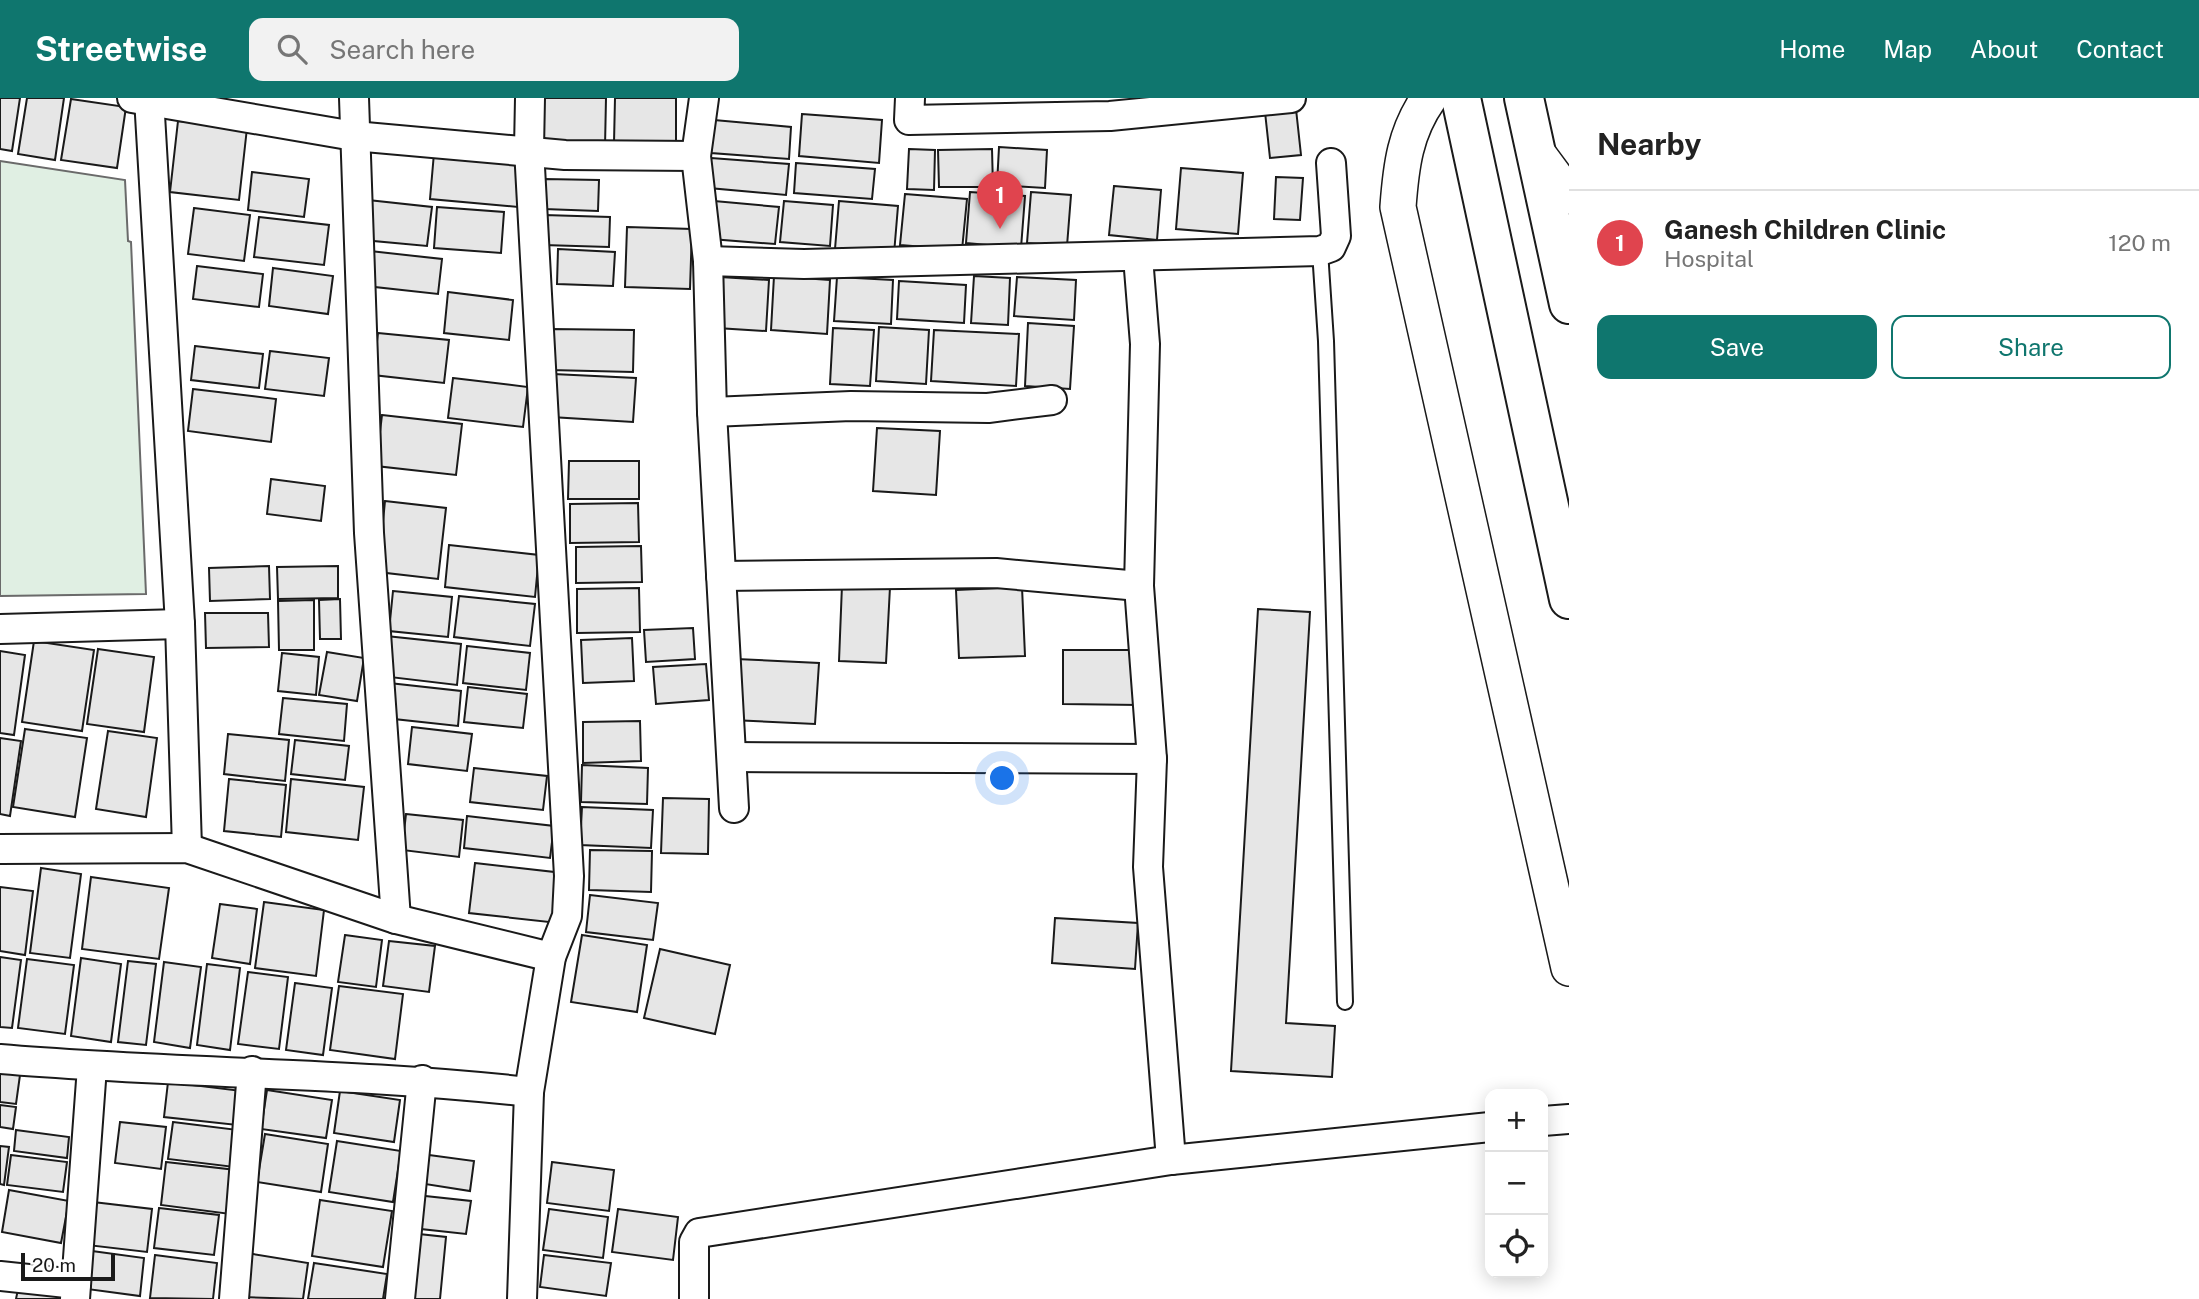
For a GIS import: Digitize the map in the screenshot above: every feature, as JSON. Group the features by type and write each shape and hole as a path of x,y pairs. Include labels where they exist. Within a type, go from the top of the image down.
{"highway":[{"path":"1461,98 1569,599"},
{"path":"1524,98 1569,304"}],"street":[{"path":"354,98 369,533 396,919"},
{"path":"522,1299 529,1092 551,957 566,916 569,876 529,149 530,98"},
{"path":"704,98 696,156 708,261 712,412 734,808"},
{"path":"909,98 909,120 1291,98"},
{"path":"1429,98 1408,135 1402,159 1398,207 1569,968"},
{"path":"187,848 180,624 142,99 354,136 529,149 565,155 696,156"},
{"path":"1535,150 1569,196"},
{"path":"708,261 804,264 1320,251 1331,247 1336,236 1331,163"},
{"path":"1138,257 1145,344 1139,586 1152,759 1148,867 1171,1160"},
{"path":"712,412 851,406 988,408 1052,400"},
{"path":"721,576 996,573 1139,586"},
{"path":"0,629 180,624"},
{"path":"732,757 1152,759"},
{"path":"0,849 187,848 396,919 551,957"},
{"path":"0,1059 92,1067 422,1080 529,1092"},
{"path":"0,1276 75,1292 92,1067"},
{"path":"234,1299 252,1072"},
{"path":"400,1299 422,1080"},
{"path":"1548,1121 1569,1119"},
{"path":"694,1299 694,1242 699,1233 1171,1160 1485,1128"}],"lane":[{"path":"1320,251 1326,341 1345,1002"}],"green space":[{"path":"0,161 125,180 128,241 131,242 146,594 0,596"}],"building":[{"path":"0,98 20,98 12,151 0,149"},
{"path":"27,98 64,98 55,160 18,154"},
{"path":"544,98 606,98 605,147 543,146"},
{"path":"615,98 676,98 676,143 614,143"},
{"path":"71,99 126,107 117,168 61,160"},
{"path":"1296,109 1301,155 1270,158 1265,112"},
{"path":"802,114 882,120 879,163 799,156"},
{"path":"714,120 791,127 789,159 711,153"},
{"path":"178,121 247,128 239,200 170,192"},
{"path":"999,147 1047,150 1045,188 997,185"},
{"path":"909,149 935,150 934,190 907,189"},
{"path":"992,149 993,187 939,187 938,150"},
{"path":"434,153 523,162 518,207 430,199"},
{"path":"711,158 789,164 786,195 709,188"},
{"path":"796,163 875,169 872,199 794,193"},
{"path":"1181,168 1243,173 1238,234 1176,229"},
{"path":"252,172 309,179 304,217 248,210"},
{"path":"1276,177 1303,178 1300,220 1274,219"},
{"path":"544,179 599,180 598,211 544,209"},
{"path":"1114,186 1161,190 1157,240 1109,235"},
{"path":"970,192 1025,196 1021,248 966,243"},
{"path":"1031,192 1071,195 1067,246 1027,243"},
{"path":"905,194 967,199 962,250 900,245"},
{"path":"368,200 432,207 427,246 363,240"},
{"path":"714,201 779,207 775,244 711,239"},
{"path":"784,201 833,205 830,246 780,242"},
{"path":"839,201 898,206 894,254 835,249"},
{"path":"437,207 504,212 501,253 434,248"},
{"path":"194,208 250,215 244,261 188,254"},
{"path":"544,215 610,217 609,247 543,245"},
{"path":"259,217 329,225 324,265 254,257"},
{"path":"627,227 692,229 690,289 625,287"},
{"path":"558,249 615,252 613,286 557,284"},
{"path":"370,251 442,259 438,294 366,286"},
{"path":"197,266 263,274 259,307 193,299"},
{"path":"273,268 333,276 328,314 269,306"},
{"path":"774,276 830,280 827,334 771,330"},
{"path":"974,276 1010,278 1008,325 971,323"},
{"path":"720,277 769,280 766,331 717,328"},
{"path":"837,277 893,280 891,324 834,321"},
{"path":"1017,277 1076,280 1074,320 1014,316"},
{"path":"899,281 966,285 964,323 897,319"},
{"path":"448,292 513,300 509,340 444,333"},
{"path":"1028,323 1074,326 1070,389 1025,386"},
{"path":"879,327 929,330 926,384 876,381"},
{"path":"833,328 874,330 870,386 830,384"},
{"path":"551,329 634,330 633,372 550,370"},
{"path":"934,330 1019,334 1016,386 931,381"},
{"path":"378,333 449,340 444,383 373,375"},
{"path":"195,346 263,354 259,388 191,380"},
{"path":"270,351 329,358 324,396 265,389"},
{"path":"553,374 636,378 633,422 551,417"},
{"path":"453,378 528,387 523,427 448,418"},
{"path":"193,389 276,399 271,442 188,431"},
{"path":"382,415 462,424 456,475 376,466"},
{"path":"877,428 940,431 936,495 873,491"},
{"path":"569,461 639,461 639,499 568,499"},
{"path":"271,479 325,486 321,521 267,514"},
{"path":"385,501 446,508 438,579 378,572"},
{"path":"638,503 639,542 570,543 570,504"},
{"path":"449,545 539,555 535,597 445,587"},
{"path":"641,546 642,582 576,583 576,547"},
{"path":"269,566 270,599 210,601 209,568"},
{"path":"338,566 338,598 278,599 277,567"},
{"path":"842,585 890,587 886,663 839,661"},
{"path":"1022,587 1025,656 959,658 956,590"},
{"path":"639,588 640,632 577,633 577,589"},
{"path":"393,591 452,597 448,637 389,631"},
{"path":"459,596 535,604 530,646 454,637"},
{"path":"340,599 341,639 320,639 319,600"},
{"path":"314,600 314,650 279,650 278,601"},
{"path":"1258,609 1310,612 1286,1023 1335,1026 1332,1077 1231,1071"},
{"path":"205,613 268,613 269,647 206,648"},
{"path":"693,628 695,659 646,662 644,630"},
{"path":"386,636 461,644 457,685 381,676"},
{"path":"632,638 634,681 583,683 581,640"},
{"path":"34,641 94,650 82,731 22,722"},
{"path":"467,646 530,653 526,690 463,683"},
{"path":"98,649 154,657 144,732 87,724"},
{"path":"1063,650 1139,650 1139,705 1063,704"},
{"path":"0,651 25,655 14,735 0,733"},
{"path":"327,652 364,658 357,701 319,695"},
{"path":"282,653 319,657 316,695 278,691"},
{"path":"736,659 819,663 815,724 732,720"},
{"path":"706,664 709,700 656,704 653,667"},
{"path":"389,683 461,691 458,726 385,718"},
{"path":"468,687 527,694 523,728 464,722"},
{"path":"283,698 347,704 344,741 279,734"},
{"path":"640,721 641,761 583,763 583,722"},
{"path":"412,727 472,734 467,771 408,764"},
{"path":"25,729 87,738 75,817 13,807"},
{"path":"108,731 157,738 146,817 96,809"},
{"path":"228,734 289,740 285,781 224,774"},
{"path":"0,738 21,741 10,816 0,814"},
{"path":"295,740 349,746 345,780 291,774"},
{"path":"582,765 648,768 647,804 581,802"},
{"path":"474,768 547,776 543,810 470,802"},
{"path":"229,779 286,785 281,837 224,831"},
{"path":"291,779 364,787 358,840 286,832"},
{"path":"663,798 709,799 708,854 661,853"},
{"path":"582,807 653,810 651,848 580,845"},
{"path":"406,814 463,820 459,857 402,850"},
{"path":"467,816 554,826 550,858 464,848"},
{"path":"590,850 652,851 651,892 589,890"},
{"path":"475,863 563,873 558,923 469,913"},
{"path":"41,868 81,874 70,958 30,953"},
{"path":"91,877 169,888 159,959 82,949"},
{"path":"0,887 33,891 25,955 0,951"},
{"path":"590,895 658,903 653,940 586,932"},
{"path":"264,902 324,910 316,976 255,968"},
{"path":"220,904 257,909 250,964 212,958"},
{"path":"1055,918 1138,923 1135,969 1052,963"},
{"path":"345,935 382,940 376,987 338,982"},
{"path":"582,935 647,945 637,1012 571,1002"},
{"path":"389,941 435,946 429,992 383,986"},
{"path":"660,949 730,965 715,1034 644,1018"},
{"path":"0,957 21,960 12,1028 0,1027"},
{"path":"81,958 121,964 111,1042 71,1036"},
{"path":"27,959 74,965 65,1034 18,1028"},
{"path":"128,961 156,964 146,1045 118,1042"},
{"path":"164,962 201,967 190,1048 154,1042"},
{"path":"207,964 240,968 230,1050 197,1045"},
{"path":"248,972 288,977 279,1049 238,1044"},
{"path":"295,983 332,988 323,1055 286,1050"},
{"path":"339,986 403,994 395,1059 330,1050"},
{"path":"0,1072 20,1075 16,1104 0,1102"},
{"path":"168,1082 242,1091 237,1125 164,1117"},
{"path":"267,1090 332,1100 326,1138 261,1129"},
{"path":"340,1091 400,1100 394,1142 334,1133"},
{"path":"0,1105 16,1107 13,1129 0,1127"},
{"path":"120,1122 166,1127 161,1169 115,1163"},
{"path":"173,1122 238,1130 234,1167 168,1159"},
{"path":"16,1130 69,1137 67,1158 14,1151"},
{"path":"265,1134 328,1144 321,1192 257,1182"},
{"path":"337,1141 401,1151 393,1202 329,1192"},
{"path":"0,1146 9,1147 4,1185 0,1184"},
{"path":"11,1155 67,1162 63,1192 7,1185"},
{"path":"429,1155 474,1161 470,1191 425,1184"},
{"path":"166,1162 236,1170 230,1214 161,1205"},
{"path":"552,1162 614,1170 609,1211 547,1203"},
{"path":"9,1190 69,1201 61,1243 2,1232"},
{"path":"416,1195 471,1201 466,1234 412,1228"},
{"path":"320,1200 392,1211 383,1267 312,1256"},
{"path":"93,1202 152,1209 147,1252 87,1245"},
{"path":"159,1208 219,1215 214,1255 154,1248"},
{"path":"549,1209 608,1217 603,1258 543,1250"},
{"path":"618,1209 678,1217 673,1260 612,1252"},
{"path":"419,1234 446,1237 440,1299 413,1299"},
{"path":"92,1251 144,1258 140,1296 87,1289"},
{"path":"247,1253 308,1263 303,1299 240,1297"},
{"path":"155,1255 217,1263 213,1299 150,1298"},
{"path":"544,1255 611,1263 606,1296 540,1287"},
{"path":"314,1263 387,1274 383,1299 308,1299"},
{"path":"18,1289 67,1296 66,1299 16,1299"}],"place":[{"name":"Ganesh Children Clinic","path":"1000,229"}]}
